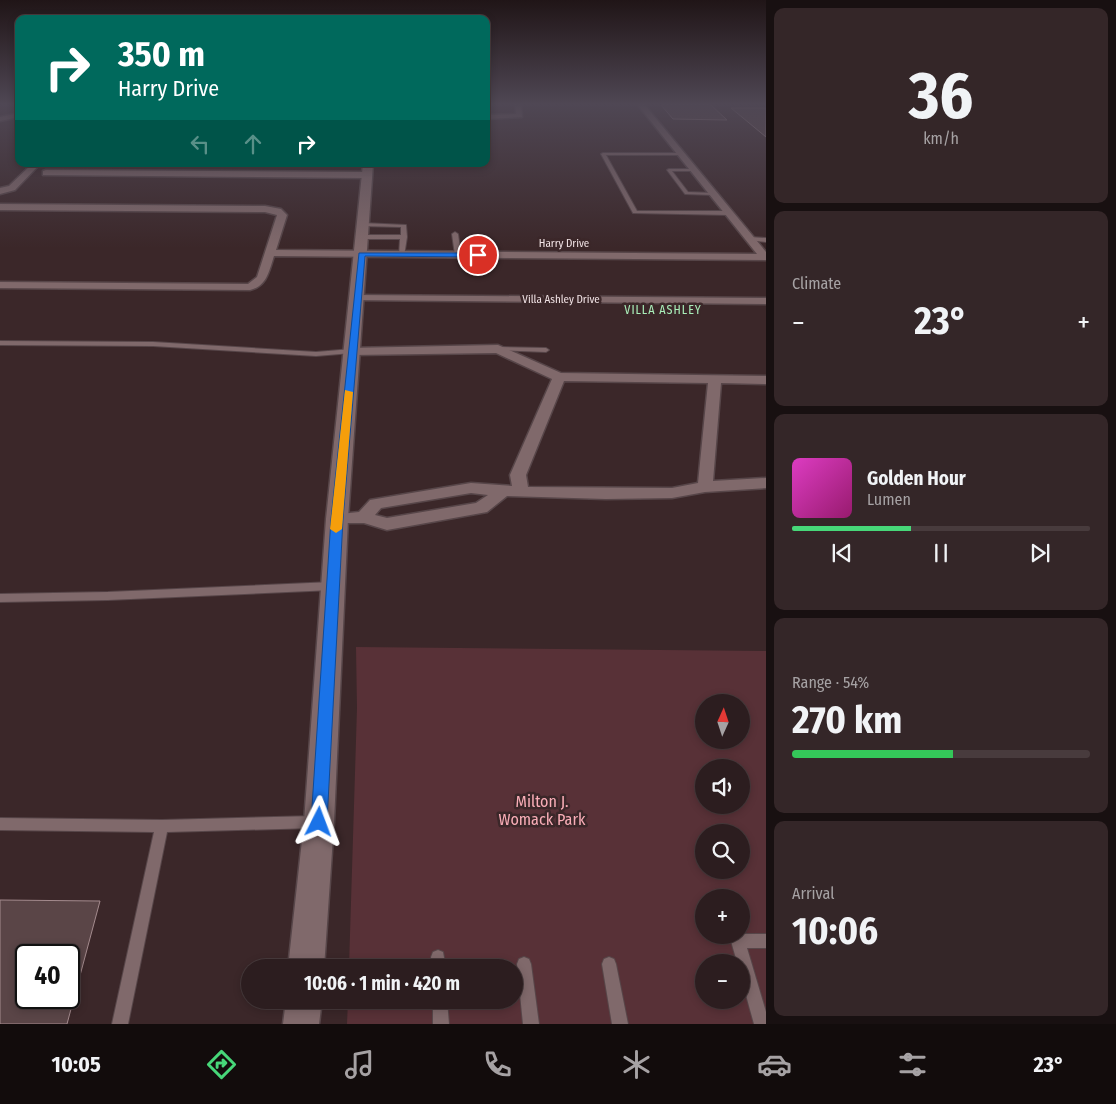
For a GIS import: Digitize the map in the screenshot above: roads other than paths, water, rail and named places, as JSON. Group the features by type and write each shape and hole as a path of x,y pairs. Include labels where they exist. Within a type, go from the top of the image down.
{"street":[{"path":"681,154 765,257"},
{"path":"0,191 12,188 33,167"},
{"path":"93,173 98,167"},
{"path":"197,174 200,167"},
{"path":"301,174 302,167"},
{"path":"46,173 301,174 367,169 337,519 319,822 307,959"},
{"path":"0,207 271,210 278,211 282,215 262,277 257,284 243,288 0,285"},
{"name":"Harry Drive","path":"270,253 362,238 402,255 765,257"},
{"name":"Villa Ashley Drive","path":"356,298 766,301"},
{"path":"352,351 498,350 559,377 766,380"},
{"path":"522,491 518,475 559,377"},
{"path":"705,487 716,379"},
{"path":"337,519 364,517 387,524 480,508 504,491 606,494 672,493 705,487 766,483"},
{"path":"301,1024 303,1009"}],"lane":[{"path":"681,154 604,154 635,212 729,213"},
{"path":"694,170 669,170 687,193 713,194"},
{"path":"362,238 388,226 404,226 402,255"},
{"path":"455,234 458,255"},
{"path":"362,238 387,236 404,238"},
{"path":"750,239 766,240"},
{"path":"0,343 153,344 316,354 352,351"},
{"path":"498,350 546,350"},
{"path":"0,598 108,596 332,586"},
{"path":"0,824 162,826 319,822"},
{"path":"120,1024 162,826"},
{"path":"762,1024 738,941 766,942"},
{"path":"524,964 531,1024"},
{"path":"609,964 620,1024"},
{"path":"440,1009 441,1024"}],"district":[{"name":"VILLA ASHLEY","path":"663,310"}],"park label":[{"name":"Milton J. Womack Park","path":"542,810"}]}
